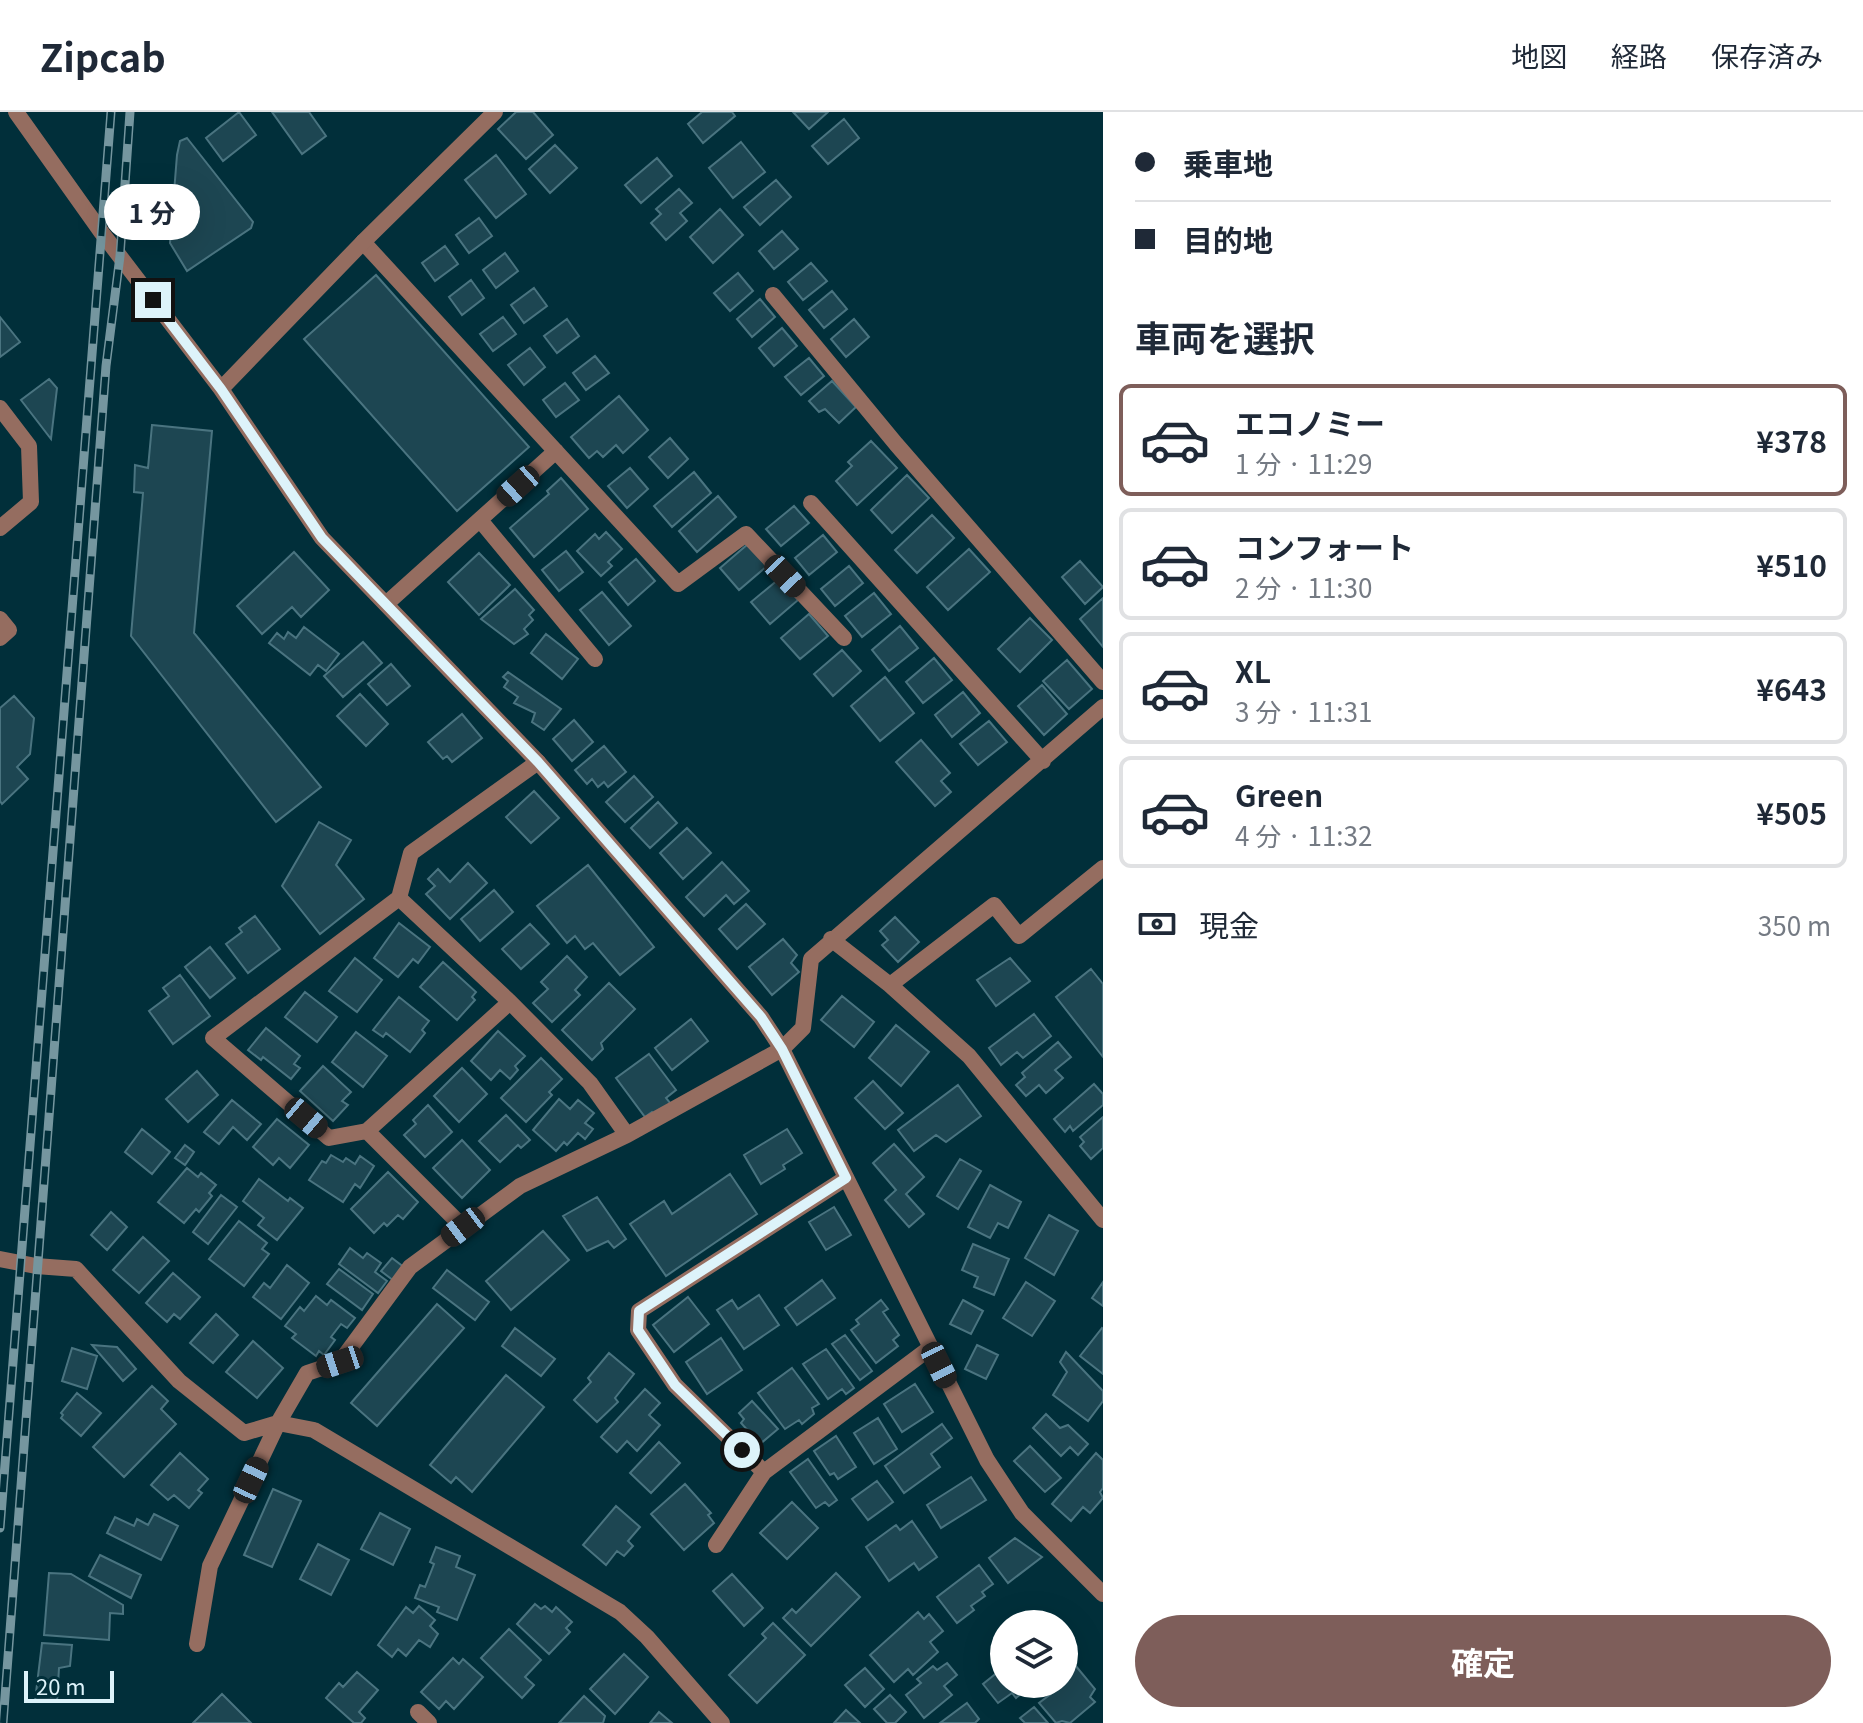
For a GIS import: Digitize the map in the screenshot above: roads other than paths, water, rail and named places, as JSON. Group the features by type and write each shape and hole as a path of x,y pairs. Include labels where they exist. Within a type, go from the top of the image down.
{"street":[{"path":"16,112 102,233 221,389 322,538 538,762 761,1017 782,1049 987,1460 1022,1513 1103,1594"},
{"path":"221,389 363,242 495,112"},
{"path":"363,242 678,584 746,534 844,638"},
{"path":"773,295 906,456 1103,682"},
{"path":"0,408 29,446 31,502 0,528"},
{"path":"386,604 556,451"},
{"path":"811,503 1043,761"},
{"path":"480,520 595,659"},
{"path":"0,619 9,630 0,638"},
{"path":"197,1644 210,1566 278,1423 307,1373 340,1362 410,1267 520,1186 627,1135 782,1049 803,1028 811,959 1103,707"},
{"path":"510,1002 367,1131 329,1138 213,1038 399,898 411,853 538,762"},
{"path":"890,985 994,905 1019,936 1103,868"},
{"path":"399,898 510,1002 590,1083 627,1135"},
{"path":"831,939 890,985 969,1056 1103,1220"},
{"path":"367,1131 463,1227"},
{"path":"764,1472 675,1385 638,1330 639,1311 846,1178"},
{"path":"0,1259 76,1269 179,1381 244,1433 278,1423 314,1430 620,1612 647,1637 722,1723"},
{"path":"716,1545 764,1472 930,1348"}],"railway":[{"path":"0,1528 111,112"},
{"path":"3,1723 106,366 120,256 130,112"}]}
